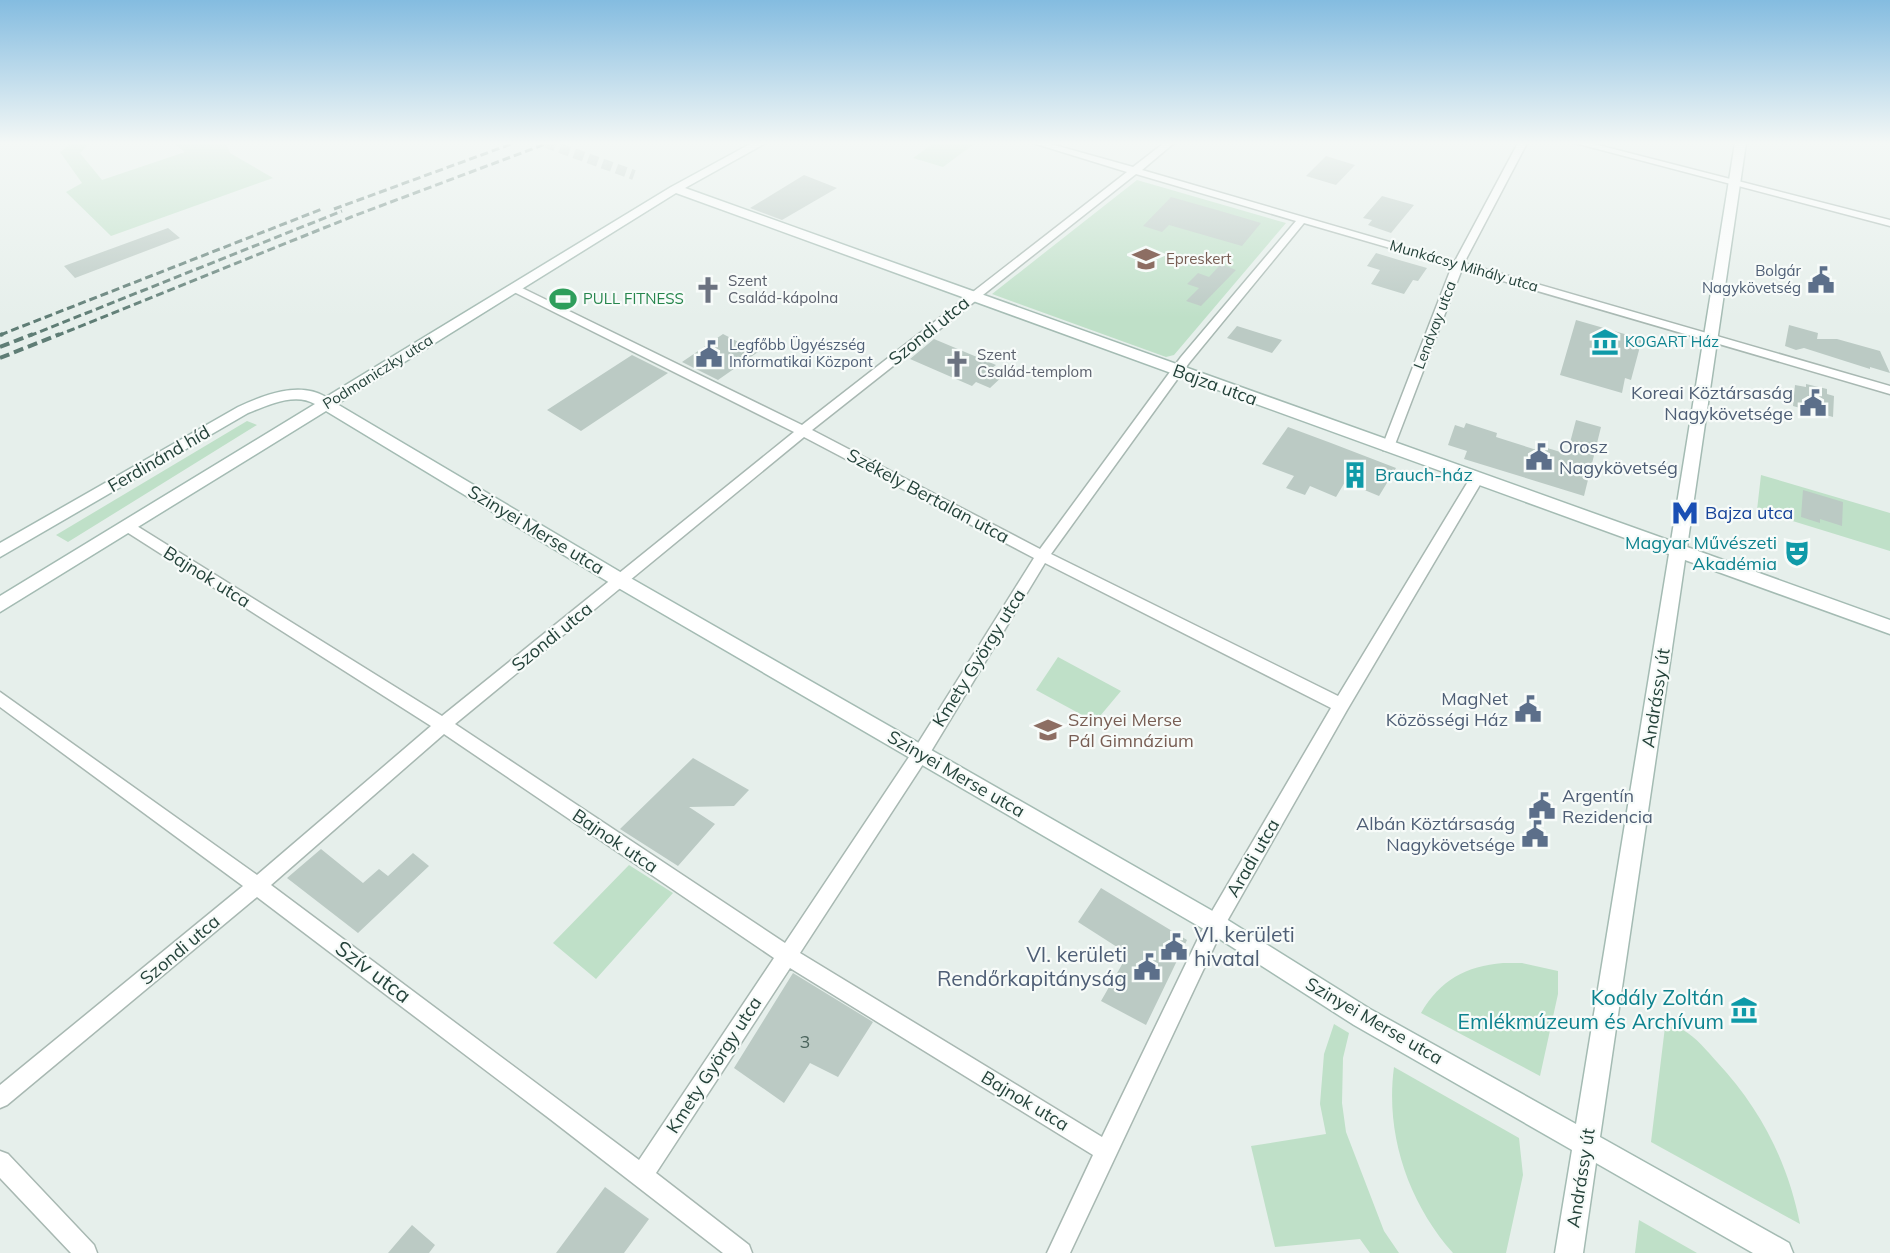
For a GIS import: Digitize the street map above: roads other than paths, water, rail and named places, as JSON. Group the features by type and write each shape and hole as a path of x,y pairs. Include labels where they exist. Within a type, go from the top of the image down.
{"street":[{"name":"Podmaniczky utca","path":"0,605 655,201"},
{"name":"Bajza utca","path":"709,201 1890,627"},
{"name":"Szondi utca","path":"0,1098 258,885 443,725 803,431 1094,201"},
{"name":"Munkácsy Mihály utca","path":"1238,201 1890,390"},
{"name":"Lendvay utca","path":"1388,447 1458,265 1492,201"},
{"name":"Andrássy út","path":"1569,1253 1733,201"},
{"path":"1806,201 1890,223"},
{"name":"Kmety György utca","path":"642,1175 921,753 1042,556 1178,371 1302,220"},
{"name":"Székely Bertalan utca","path":"514,288 803,431 1042,556 1341,705"},
{"name":"Ferdinánd híd","path":"0,552 243,410 269,399 291,394 316,398 325,404"},
{"name":"Szinyei Merse utca","path":"325,404 621,580 1215,924 1362,1017 1779,1253"},
{"name":"Aradi utca","path":"1058,1253 1215,924 1341,705 1477,478"},
{"name":"Bajnok utca","path":"127,526 443,725 786,955 1106,1151"},
{"name":"Szív utca","path":"0,698 258,885 642,1175 741,1253"},
{"path":"0,1162 86,1253"}],"railway":[{"path":"334,209 355,201"},
{"path":"56,336 392,201"},
{"path":"3,334 0,335 322,209"},
{"path":"29,336 342,211"},
{"path":"0,347 33,334"},
{"path":"0,358 60,334"}],"place":[{"name":"Epreskert","path":"1146,259"},
{"name":"Bolgár Nagykövetség","path":"1821,280"},
{"name":"Szent Család-kápolna","path":"708,290"},
{"name":"PULL FITNESS","path":"563,299"},
{"name":"KOGART Ház","path":"1605,342"},
{"name":"Legfőbb Ügyészség Informatikai Központ","path":"709,354"},
{"name":"Szent Család-templom","path":"957,364"},
{"name":"Koreai Köztársaság Nagykövetsége","path":"1813,403"},
{"name":"Orosz Nagykövetség","path":"1539,457"},
{"name":"Brauch-ház","path":"1355,475"},
{"name":"Bajza utca","path":"1685,513"},
{"name":"Magyar Művészeti Akadémia","path":"1797,553"},
{"name":"MagNet Közösségi Ház","path":"1528,709"},
{"name":"Szinyei Merse Pál Gimnázium","path":"1048,730"},
{"name":"Argentín Rezidencia","path":"1542,806"},
{"name":"Albán Köztársaság Nagykövetsége","path":"1535,834"},
{"name":"VI. kerületi hivatal","path":"1174,947"},
{"name":"VI. kerületi Rendőrkapitányság","path":"1147,967"},
{"name":"Kodály Zoltán Emlékmúzeum és Archívum","path":"1744,1010"}]}
